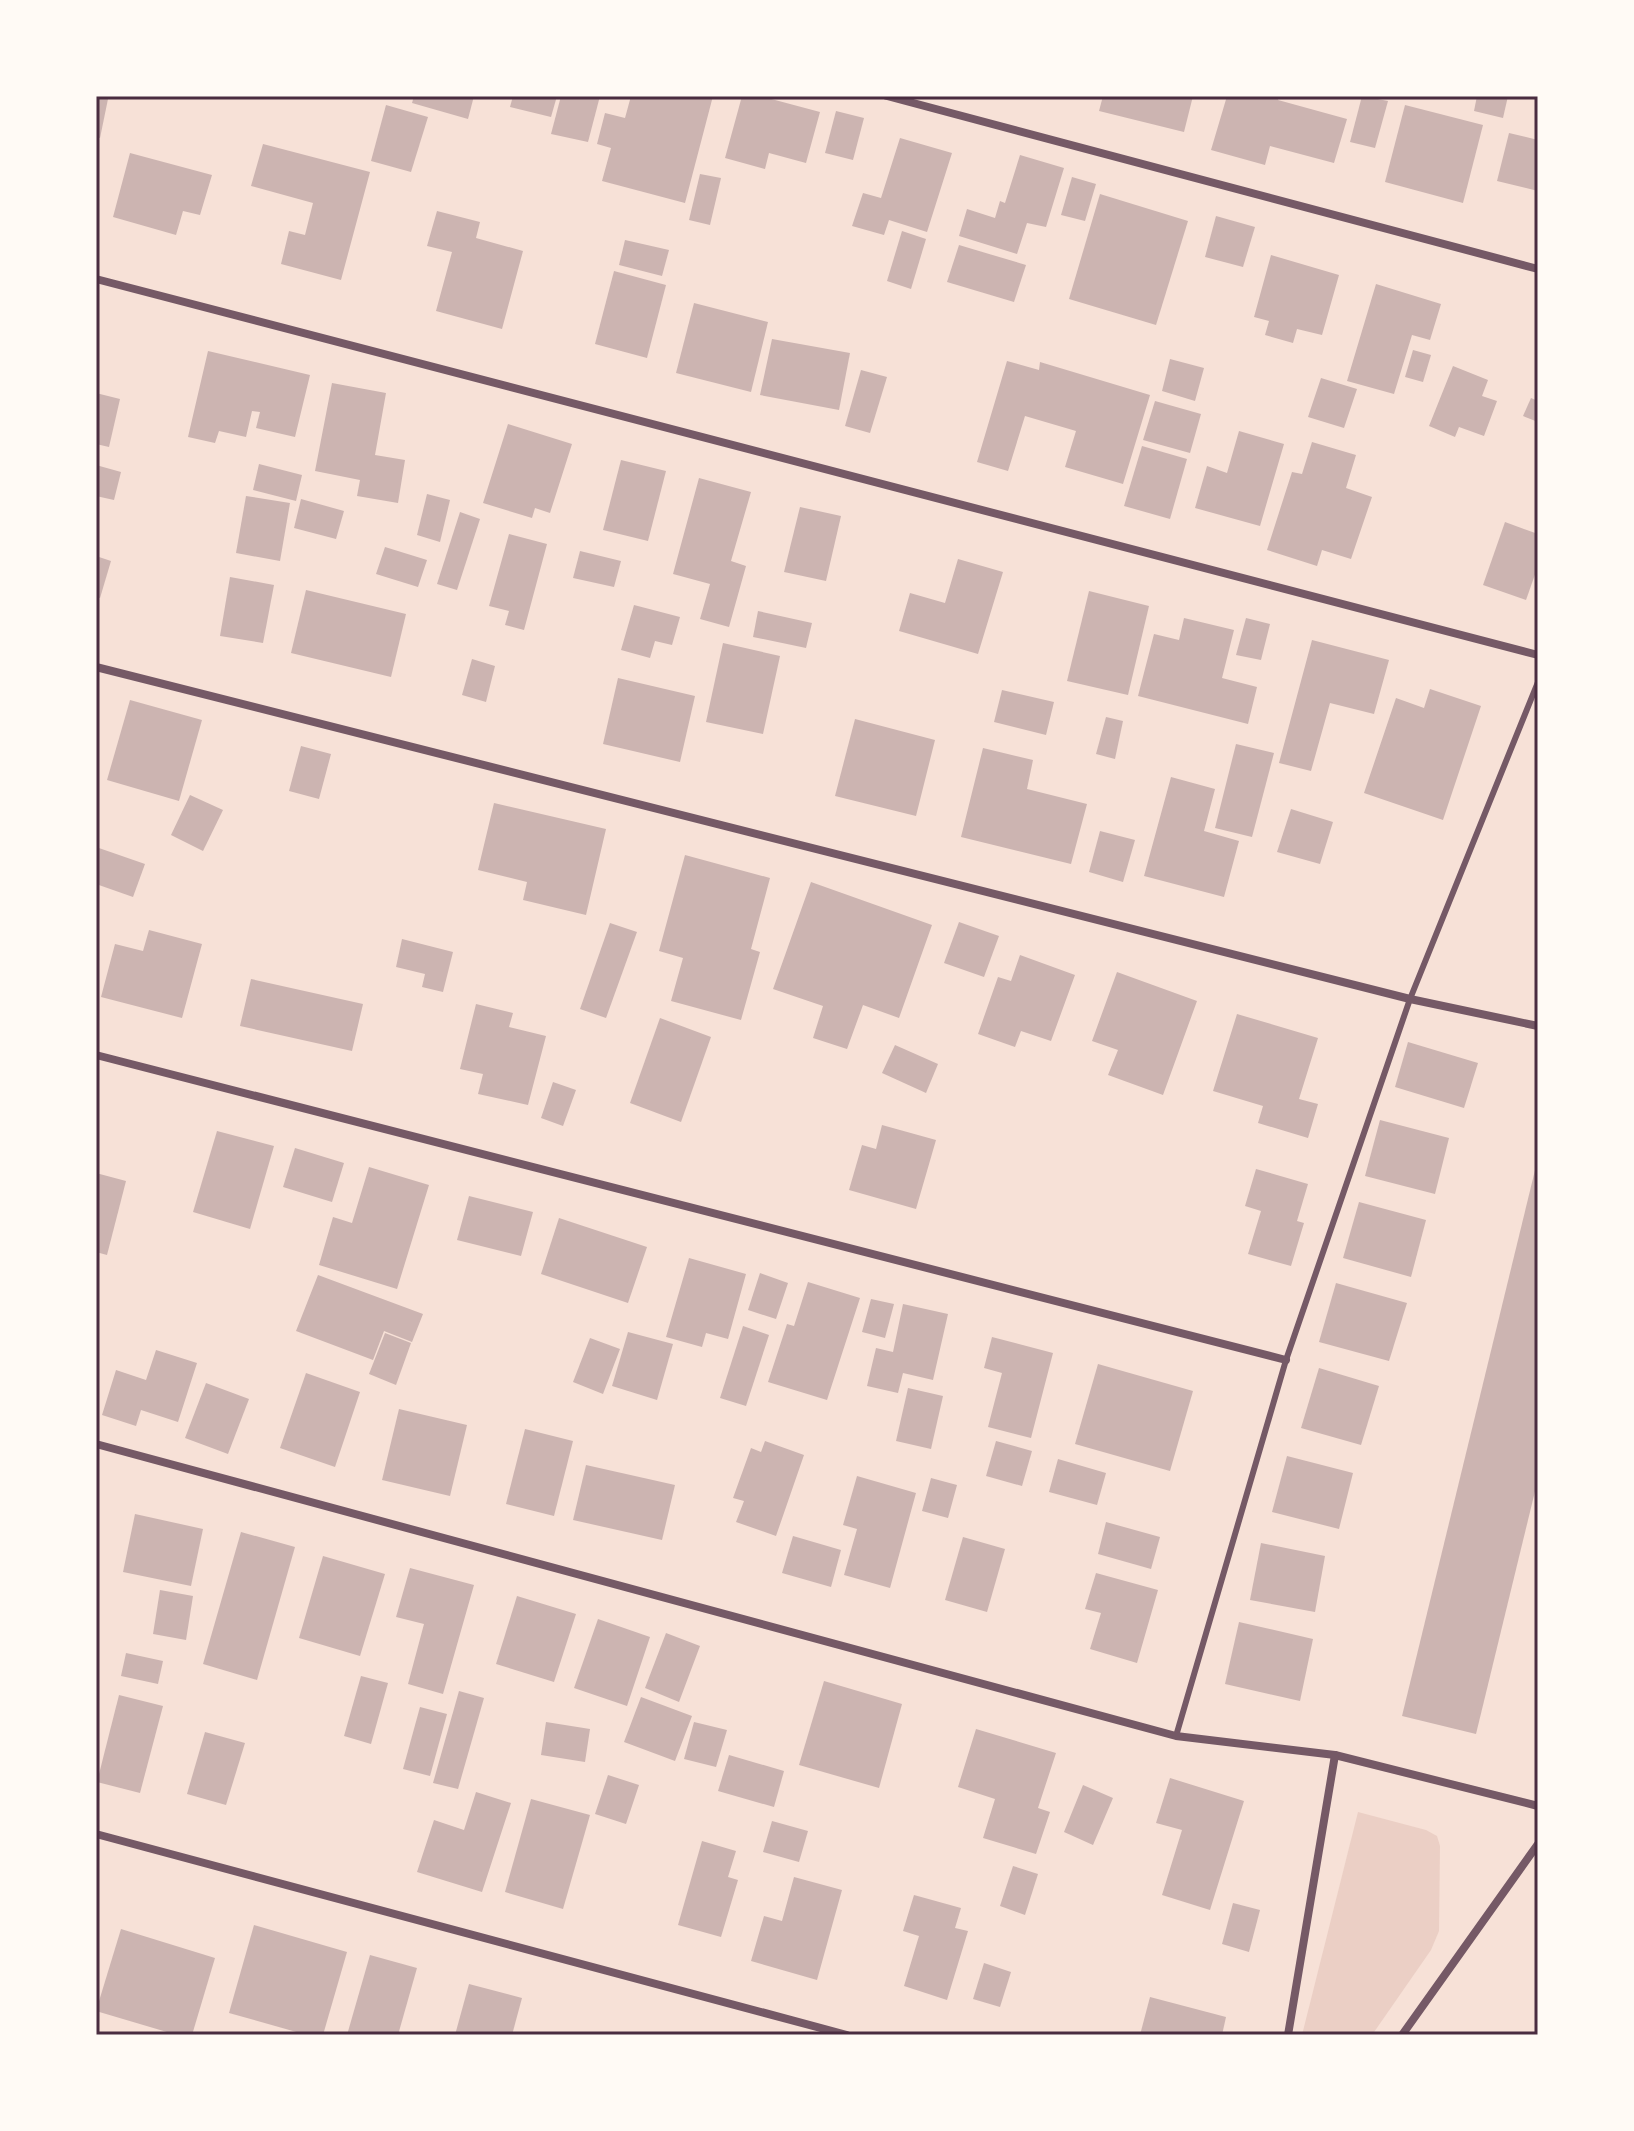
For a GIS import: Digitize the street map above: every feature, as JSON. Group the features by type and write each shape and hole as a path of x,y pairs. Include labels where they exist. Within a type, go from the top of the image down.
{"street":[{"path":"887,96 1538,269"},
{"path":"96,279 1538,655"},
{"path":"96,667 1410,999 1538,1026"},
{"path":"96,1055 1286,1360"},
{"path":"96,1444 1176,1736 1335,1755 1538,1806"},
{"path":"1288,2035 1335,1755"},
{"path":"96,1834 847,2035"},
{"path":"1402,2035 1538,1844"}],"lane":[{"path":"1176,1736 1286,1360 1410,999 1538,682"}],"shaded area":[{"path":"1358,1812 1426,1830 1437,1836 1440,1846 1439,1931 1431,1950 1372,2035 1302,2035"}],"building":[{"path":"414,96 474,96 468,119 412,103"},
{"path":"513,96 557,96 551,117 510,107"},
{"path":"561,96 600,96 588,142 551,134"},
{"path":"631,96 713,96 685,203 602,181 611,148 597,144 605,113 625,118"},
{"path":"742,96 760,96 820,112 806,163 769,153 765,169 725,158"},
{"path":"1103,96 1193,96 1184,132 1099,111"},
{"path":"1227,96 1279,96 1278,100 1347,119 1334,163 1270,146 1265,165 1211,150"},
{"path":"1362,96 1388,101 1375,148 1350,142"},
{"path":"1477,96 1508,96 1503,118 1474,111"},
{"path":"96,97 108,99 100,138 96,137"},
{"path":"386,105 428,117 411,172 371,161"},
{"path":"1405,105 1483,125 1463,203 1385,182"},
{"path":"836,111 864,118 853,160 825,153"},
{"path":"1509,133 1538,140 1538,191 1497,181"},
{"path":"900,138 952,153 927,232 889,220 884,235 852,226 863,193 881,198"},
{"path":"263,144 370,172 341,280 281,264 289,231 305,235 313,203 251,186"},
{"path":"130,153 212,175 200,215 183,211 176,235 113,217"},
{"path":"1020,155 1064,168 1046,227 1027,223 1017,254 959,236 967,209 995,218 1000,201 1005,203"},
{"path":"700,174 721,178 710,225 689,220"},
{"path":"1072,177 1096,184 1085,221 1061,215"},
{"path":"1100,194 1188,221 1156,325 1069,299"},
{"path":"437,211 480,222 476,238 523,251 502,329 436,311 452,252 427,246"},
{"path":"1216,216 1255,227 1243,267 1205,257"},
{"path":"902,231 926,239 911,289 887,281"},
{"path":"625,240 669,250 662,276 619,265"},
{"path":"959,245 1026,265 1014,302 947,282"},
{"path":"1271,255 1339,275 1322,335 1297,329 1293,343 1265,335 1269,321 1254,317"},
{"path":"614,271 666,285 647,358 595,344"},
{"path":"1376,284 1441,304 1430,340 1412,335 1394,394 1347,381"},
{"path":"694,303 768,322 751,392 676,373"},
{"path":"772,339 850,353 839,410 760,395"},
{"path":"1413,350 1431,355 1423,382 1405,377"},
{"path":"208,351 310,375 295,437 256,428 260,412 252,411 246,437 219,431 215,443 188,437"},
{"path":"1170,359 1204,368 1195,401 1162,391"},
{"path":"1007,361 1039,370 1040,362 1150,395 1123,484 1065,467 1076,431 1025,416 1008,471 977,462"},
{"path":"1453,366 1488,380 1482,396 1497,401 1484,436 1459,427 1455,437 1429,426"},
{"path":"861,370 887,377 870,433 845,426"},
{"path":"1321,378 1357,389 1344,428 1308,417"},
{"path":"332,383 386,393 375,455 405,460 398,503 357,496 360,480 315,471"},
{"path":"96,393 120,399 109,447 96,444"},
{"path":"1531,398 1538,401 1538,422 1523,416"},
{"path":"1155,401 1201,414 1190,453 1143,440"},
{"path":"508,424 572,444 550,513 535,508 532,518 483,503"},
{"path":"1239,431 1284,444 1260,526 1195,508 1207,466 1227,473"},
{"path":"1312,442 1356,455 1346,488 1372,497 1351,559 1322,550 1317,566 1267,550 1292,472 1302,474"},
{"path":"1142,446 1187,459 1170,519 1124,506"},
{"path":"621,460 666,471 648,541 603,530"},
{"path":"259,464 302,475 296,501 253,490"},
{"path":"96,465 121,472 114,500 96,496"},
{"path":"699,478 751,492 731,561 746,566 729,627 700,619 710,584 673,574"},
{"path":"427,494 450,500 440,542 417,535"},
{"path":"246,496 290,503 280,561 236,553"},
{"path":"301,499 344,511 336,539 294,528"},
{"path":"800,507 841,516 826,581 784,572"},
{"path":"460,512 480,519 457,590 437,584"},
{"path":"1505,522 1538,534 1538,566 1526,600 1483,585"},
{"path":"509,534 547,544 524,630 505,625 509,611 489,606"},
{"path":"385,547 427,560 418,587 376,574"},
{"path":"580,551 621,561 614,587 573,578"},
{"path":"96,556 111,561 100,598 96,597"},
{"path":"958,559 1003,572 978,654 899,631 910,593 945,603"},
{"path":"230,577 274,585 263,643 220,636"},
{"path":"306,590 406,614 391,677 291,653"},
{"path":"1089,591 1149,606 1128,695 1067,681"},
{"path":"634,605 680,617 672,645 655,641 650,658 621,650"},
{"path":"758,611 812,623 806,648 753,637"},
{"path":"1184,618 1234,630 1222,678 1257,687 1248,724 1138,696 1154,634 1179,640"},
{"path":"1246,618 1270,624 1261,660 1236,655"},
{"path":"1312,640 1389,660 1374,714 1330,703 1311,771 1279,763"},
{"path":"723,643 780,656 763,734 706,722"},
{"path":"472,659 495,666 486,702 462,695"},
{"path":"618,678 695,696 680,762 603,744"},
{"path":"1430,689 1481,706 1443,820 1364,793 1396,698 1424,708"},
{"path":"1002,690 1054,702 1046,735 994,722"},
{"path":"130,700 202,720 179,801 107,780"},
{"path":"1106,717 1123,721 1115,759 1096,754"},
{"path":"855,719 935,740 916,816 835,796"},
{"path":"1236,744 1274,753 1252,837 1215,828"},
{"path":"301,746 331,754 319,799 289,791"},
{"path":"983,748 1033,760 1027,789 1087,804 1071,864 961,837"},
{"path":"1171,777 1215,789 1204,831 1239,841 1224,897 1144,876"},
{"path":"190,795 223,810 203,851 171,835"},
{"path":"494,803 606,829 586,915 523,900 527,882 478,870"},
{"path":"1291,809 1333,822 1320,864 1277,852"},
{"path":"1100,831 1135,840 1123,882 1089,872"},
{"path":"96,847 145,864 133,897 96,884"},
{"path":"685,855 770,878 751,949 760,952 741,1020 671,1001 683,958 659,951"},
{"path":"811,882 932,925 899,1018 863,1005 847,1049 813,1038 823,1006 773,989"},
{"path":"959,922 999,936 984,977 944,963"},
{"path":"610,923 637,932 606,1018 580,1009"},
{"path":"149,930 202,944 182,1018 101,997 115,944 143,951"},
{"path":"402,939 453,952 443,992 422,987 425,974 396,967"},
{"path":"1020,955 1075,975 1051,1041 1021,1031 1015,1047 978,1034 998,977 1011,981"},
{"path":"1117,972 1197,1001 1163,1095 1108,1075 1118,1050 1092,1041"},
{"path":"251,979 363,1004 352,1051 240,1026"},
{"path":"476,1004 513,1013 509,1027 546,1036 528,1105 478,1094 483,1074 460,1069"},
{"path":"1237,1014 1318,1038 1299,1099 1318,1104 1308,1138 1258,1123 1263,1106 1213,1091"},
{"path":"660,1018 711,1037 681,1122 630,1103"},
{"path":"1408,1042 1478,1063 1464,1108 1395,1087"},
{"path":"895,1045 938,1064 926,1093 882,1073"},
{"path":"553,1082 576,1090 563,1126 541,1118"},
{"path":"1380,1120 1449,1138 1435,1194 1365,1176"},
{"path":"882,1125 936,1140 916,1209 849,1190 862,1145 876,1149"},
{"path":"217,1131 274,1146 250,1229 193,1212"},
{"path":"295,1148 344,1163 332,1202 283,1187"},
{"path":"1537,1162 1538,1479 1476,1734 1402,1716"},
{"path":"369,1167 429,1185 397,1289 319,1265 333,1217 352,1223"},
{"path":"1256,1169 1308,1184 1297,1221 1304,1223 1291,1266 1248,1254 1261,1211 1245,1206"},
{"path":"96,1173 126,1181 107,1255 96,1252"},
{"path":"469,1196 533,1212 521,1256 457,1240"},
{"path":"1359,1202 1426,1220 1411,1277 1343,1258"},
{"path":"559,1218 647,1247 628,1303 541,1274"},
{"path":"689,1258 746,1274 728,1339 706,1333 702,1347 666,1337"},
{"path":"760,1273 788,1283 776,1319 748,1310"},
{"path":"318,1275 423,1314 412,1342 384,1331 373,1360 296,1331"},
{"path":"808,1282 860,1298 827,1400 768,1382 787,1324 794,1326"},
{"path":"1336,1283 1407,1303 1389,1361 1319,1342"},
{"path":"871,1299 894,1304 885,1338 862,1332"},
{"path":"903,1304 948,1314 933,1380 903,1373 898,1393 867,1386 876,1348 893,1352"},
{"path":"743,1326 769,1335 746,1406 720,1398"},
{"path":"628,1332 673,1344 657,1400 612,1386"},
{"path":"385,1333 411,1343 396,1385 369,1374"},
{"path":"992,1337 1053,1353 1031,1438 988,1427 1002,1373 984,1368"},
{"path":"590,1338 620,1349 603,1394 573,1382"},
{"path":"156,1350 197,1363 178,1422 141,1410 136,1426 102,1415 116,1370 146,1380"},
{"path":"1098,1364 1193,1391 1170,1471 1075,1444"},
{"path":"1319,1368 1379,1386 1361,1445 1301,1428"},
{"path":"306,1373 360,1392 335,1467 280,1448"},
{"path":"206,1383 249,1399 228,1454 185,1438"},
{"path":"908,1388 943,1396 931,1449 896,1441"},
{"path":"399,1409 467,1425 450,1496 382,1480"},
{"path":"525,1429 573,1441 554,1516 506,1504"},
{"path":"765,1441 804,1455 776,1536 736,1522 744,1501 733,1498 751,1448 761,1452"},
{"path":"996,1441 1032,1451 1022,1486 986,1476"},
{"path":"1287,1456 1353,1473 1339,1529 1272,1512"},
{"path":"1058,1459 1106,1473 1097,1505 1049,1492"},
{"path":"586,1465 675,1485 662,1540 573,1520"},
{"path":"857,1476 916,1493 890,1588 844,1575 857,1529 843,1525"},
{"path":"931,1478 957,1485 948,1518 922,1511"},
{"path":"135,1514 203,1529 191,1586 123,1572"},
{"path":"1106,1522 1160,1537 1151,1569 1098,1554"},
{"path":"241,1532 295,1547 257,1680 203,1664"},
{"path":"793,1536 841,1550 831,1587 782,1573"},
{"path":"963,1537 1005,1549 987,1612 945,1600"},
{"path":"1261,1543 1325,1556 1315,1612 1250,1600"},
{"path":"323,1556 385,1574 360,1656 299,1638"},
{"path":"410,1568 474,1585 443,1694 408,1684 424,1624 396,1617"},
{"path":"1096,1573 1158,1590 1137,1663 1090,1649 1101,1613 1085,1609"},
{"path":"160,1590 193,1596 186,1640 153,1634"},
{"path":"517,1596 576,1614 554,1682 496,1664"},
{"path":"598,1619 650,1637 627,1706 574,1688"},
{"path":"1239,1622 1313,1639 1300,1701 1225,1684"},
{"path":"666,1633 700,1646 679,1702 645,1688"},
{"path":"126,1653 163,1661 158,1684 121,1676"},
{"path":"361,1676 388,1683 371,1744 344,1736"},
{"path":"824,1681 902,1704 879,1788 799,1765"},
{"path":"459,1691 484,1698 458,1789 433,1783"},
{"path":"119,1695 163,1706 140,1793 97,1782"},
{"path":"641,1697 692,1716 675,1761 624,1742"},
{"path":"420,1707 447,1714 430,1776 403,1769"},
{"path":"546,1722 590,1729 585,1762 541,1755"},
{"path":"694,1722 727,1730 716,1767 684,1759"},
{"path":"976,1729 1056,1753 1038,1808 1050,1812 1036,1854 983,1838 995,1799 958,1787"},
{"path":"205,1732 245,1743 226,1805 187,1794"},
{"path":"729,1755 784,1771 774,1807 718,1791"},
{"path":"608,1775 639,1785 626,1824 595,1814"},
{"path":"1170,1778 1244,1801 1210,1910 1162,1895 1182,1830 1156,1823"},
{"path":"1083,1785 1113,1798 1093,1845 1064,1832"},
{"path":"476,1792 511,1803 482,1892 417,1872 434,1820 464,1830"},
{"path":"531,1799 590,1815 563,1909 505,1892"},
{"path":"772,1821 808,1831 799,1862 763,1852"},
{"path":"702,1841 736,1851 728,1877 738,1880 721,1937 678,1925"},
{"path":"1013,1866 1038,1874 1025,1915 1000,1906"},
{"path":"794,1877 842,1890 817,1980 751,1961 764,1916 782,1921"},
{"path":"914,1895 961,1908 955,1928 968,1931 947,2000 904,1986 919,1936 903,1931"},
{"path":"1233,1903 1260,1910 1249,1952 1222,1944"},
{"path":"254,1925 347,1952 323,2035 307,2035 229,2013"},
{"path":"121,1929 215,1958 192,2035 177,2035 96,2011"},
{"path":"370,1955 417,1968 398,2035 347,2035"},
{"path":"984,1963 1011,1972 1000,2007 973,1999"},
{"path":"469,1984 522,1998 512,2035 455,2035"},
{"path":"1150,1997 1226,2017 1222,2035 1140,2035"}]}
